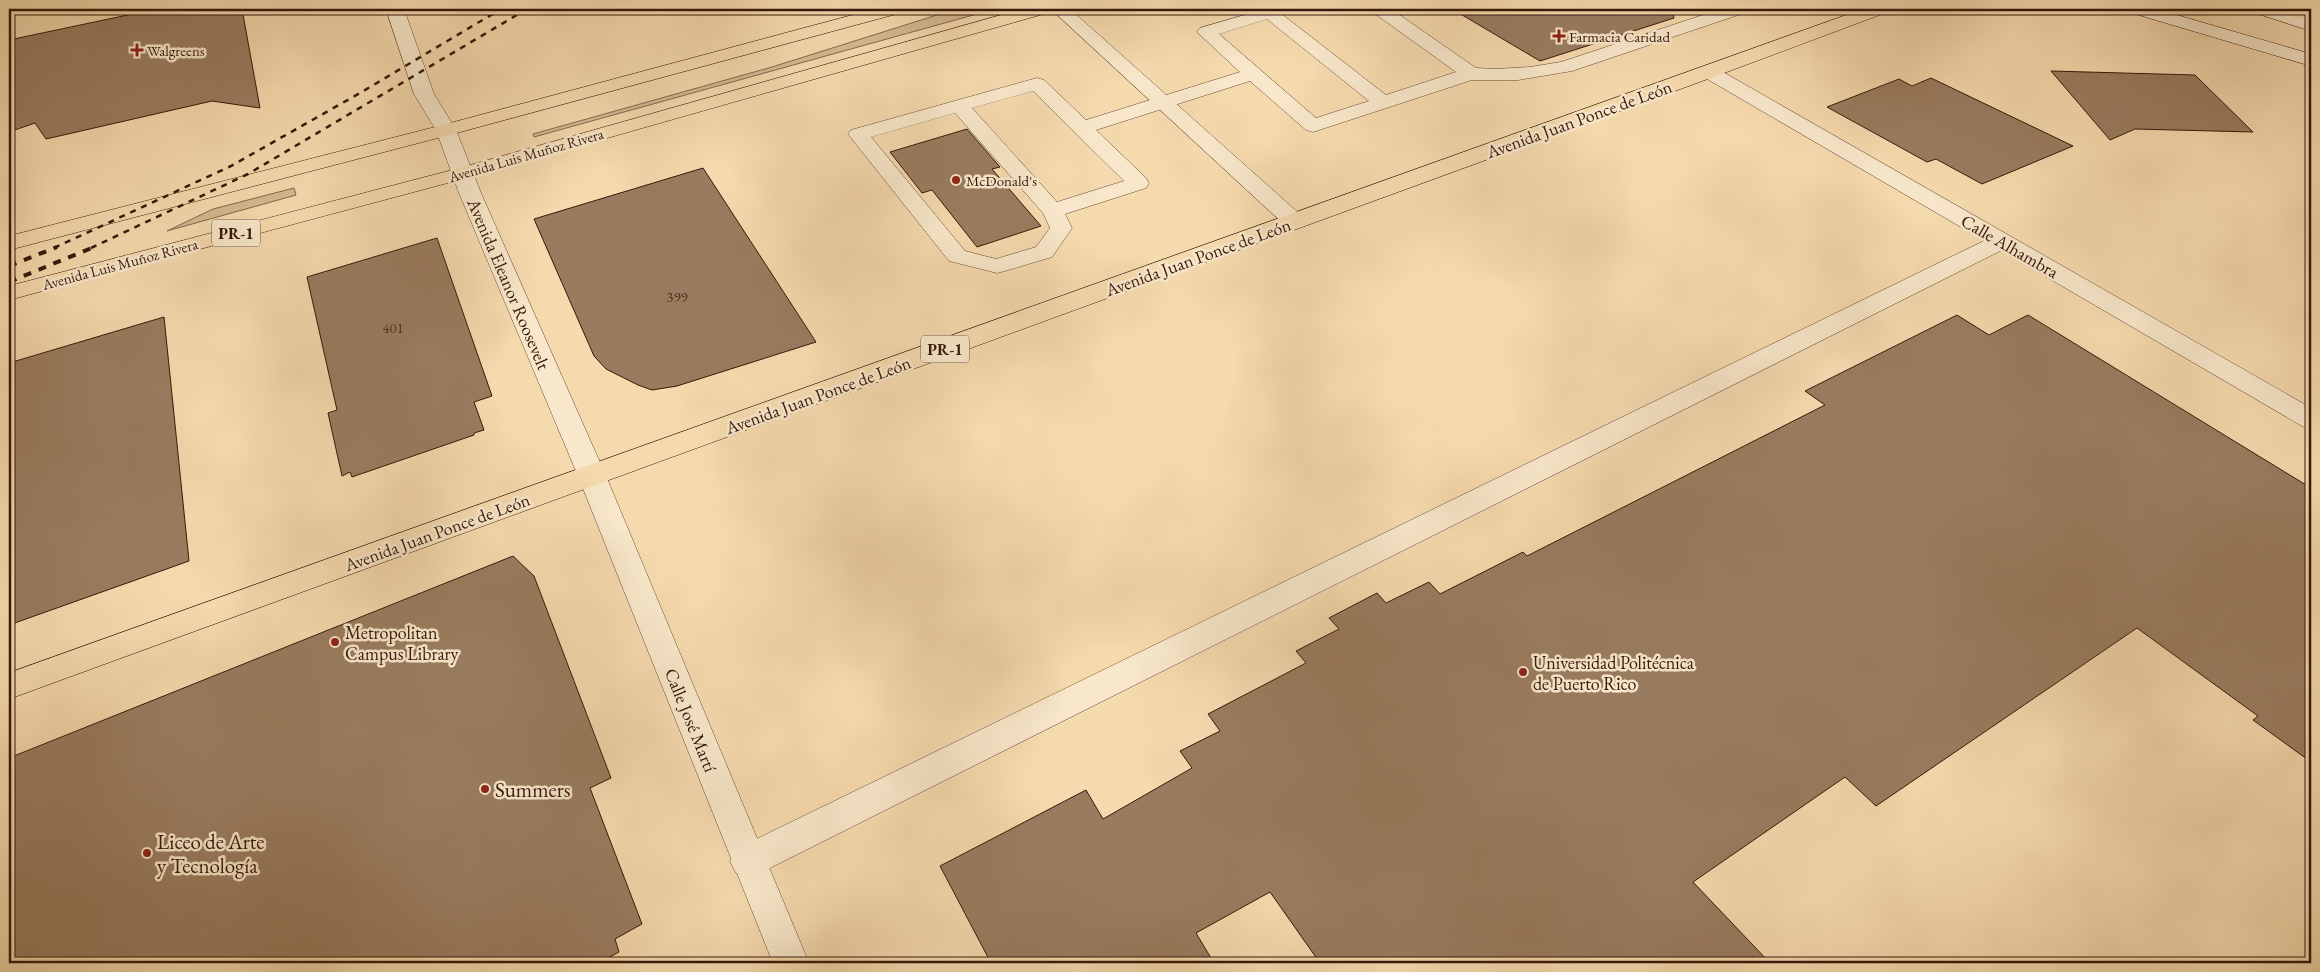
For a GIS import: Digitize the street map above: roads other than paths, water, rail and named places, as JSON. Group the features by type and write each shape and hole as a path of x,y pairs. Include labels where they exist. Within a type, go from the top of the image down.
{"main road":[{"path":"9,243 446,130 894,9"},
{"name":"Avenida Luis Muñoz Rivera","path":"9,293 463,173 1041,9"},
{"name":"Avenida Juan Ponce de León","path":"9,686 1879,9"},
{"path":"2290,9 2311,18"}],"street":[{"name":"Avenida Eleanor Roosevelt","path":"395,9 424,94 446,130 592,476"},
{"path":"1060,9 1295,222"},
{"path":"1380,9 1471,74"},
{"path":"1382,102 1276,11 1206,32 1313,126 1471,74 1495,76 1539,73 1565,67 1738,9"},
{"path":"2138,9 2311,60"},
{"path":"2261,9 2311,26"},
{"name":"Calle Alhambra","path":"1709,72 2311,420"},
{"path":"1082,128 1253,74"},
{"path":"959,106 1053,211 1061,228 1044,252 997,266 958,256 858,134 1037,84 1138,183 1053,211"},
{"path":"748,861 2002,241"},
{"name":"Calle José Martí","path":"592,476 791,963"}],"railway":[{"path":"54,248 231,166 360,93 501,9"},
{"path":"91,248 248,174 527,9"},
{"path":"9,266 57,247"},
{"path":"9,282 94,247"}],"place":[{"name":"Farmacia Caridad","path":"1559,36"},
{"name":"Walgreens","path":"137,50"},
{"name":"McDonald's","path":"956,180"},
{"name":"Metropolitan Campus Library","path":"335,642"},
{"name":"Universidad Politécnica de Puerto Rico","path":"1523,672"},
{"name":"Summers","path":"485,789"},
{"name":"Liceo de Arte y Tecnología","path":"147,853"}]}
